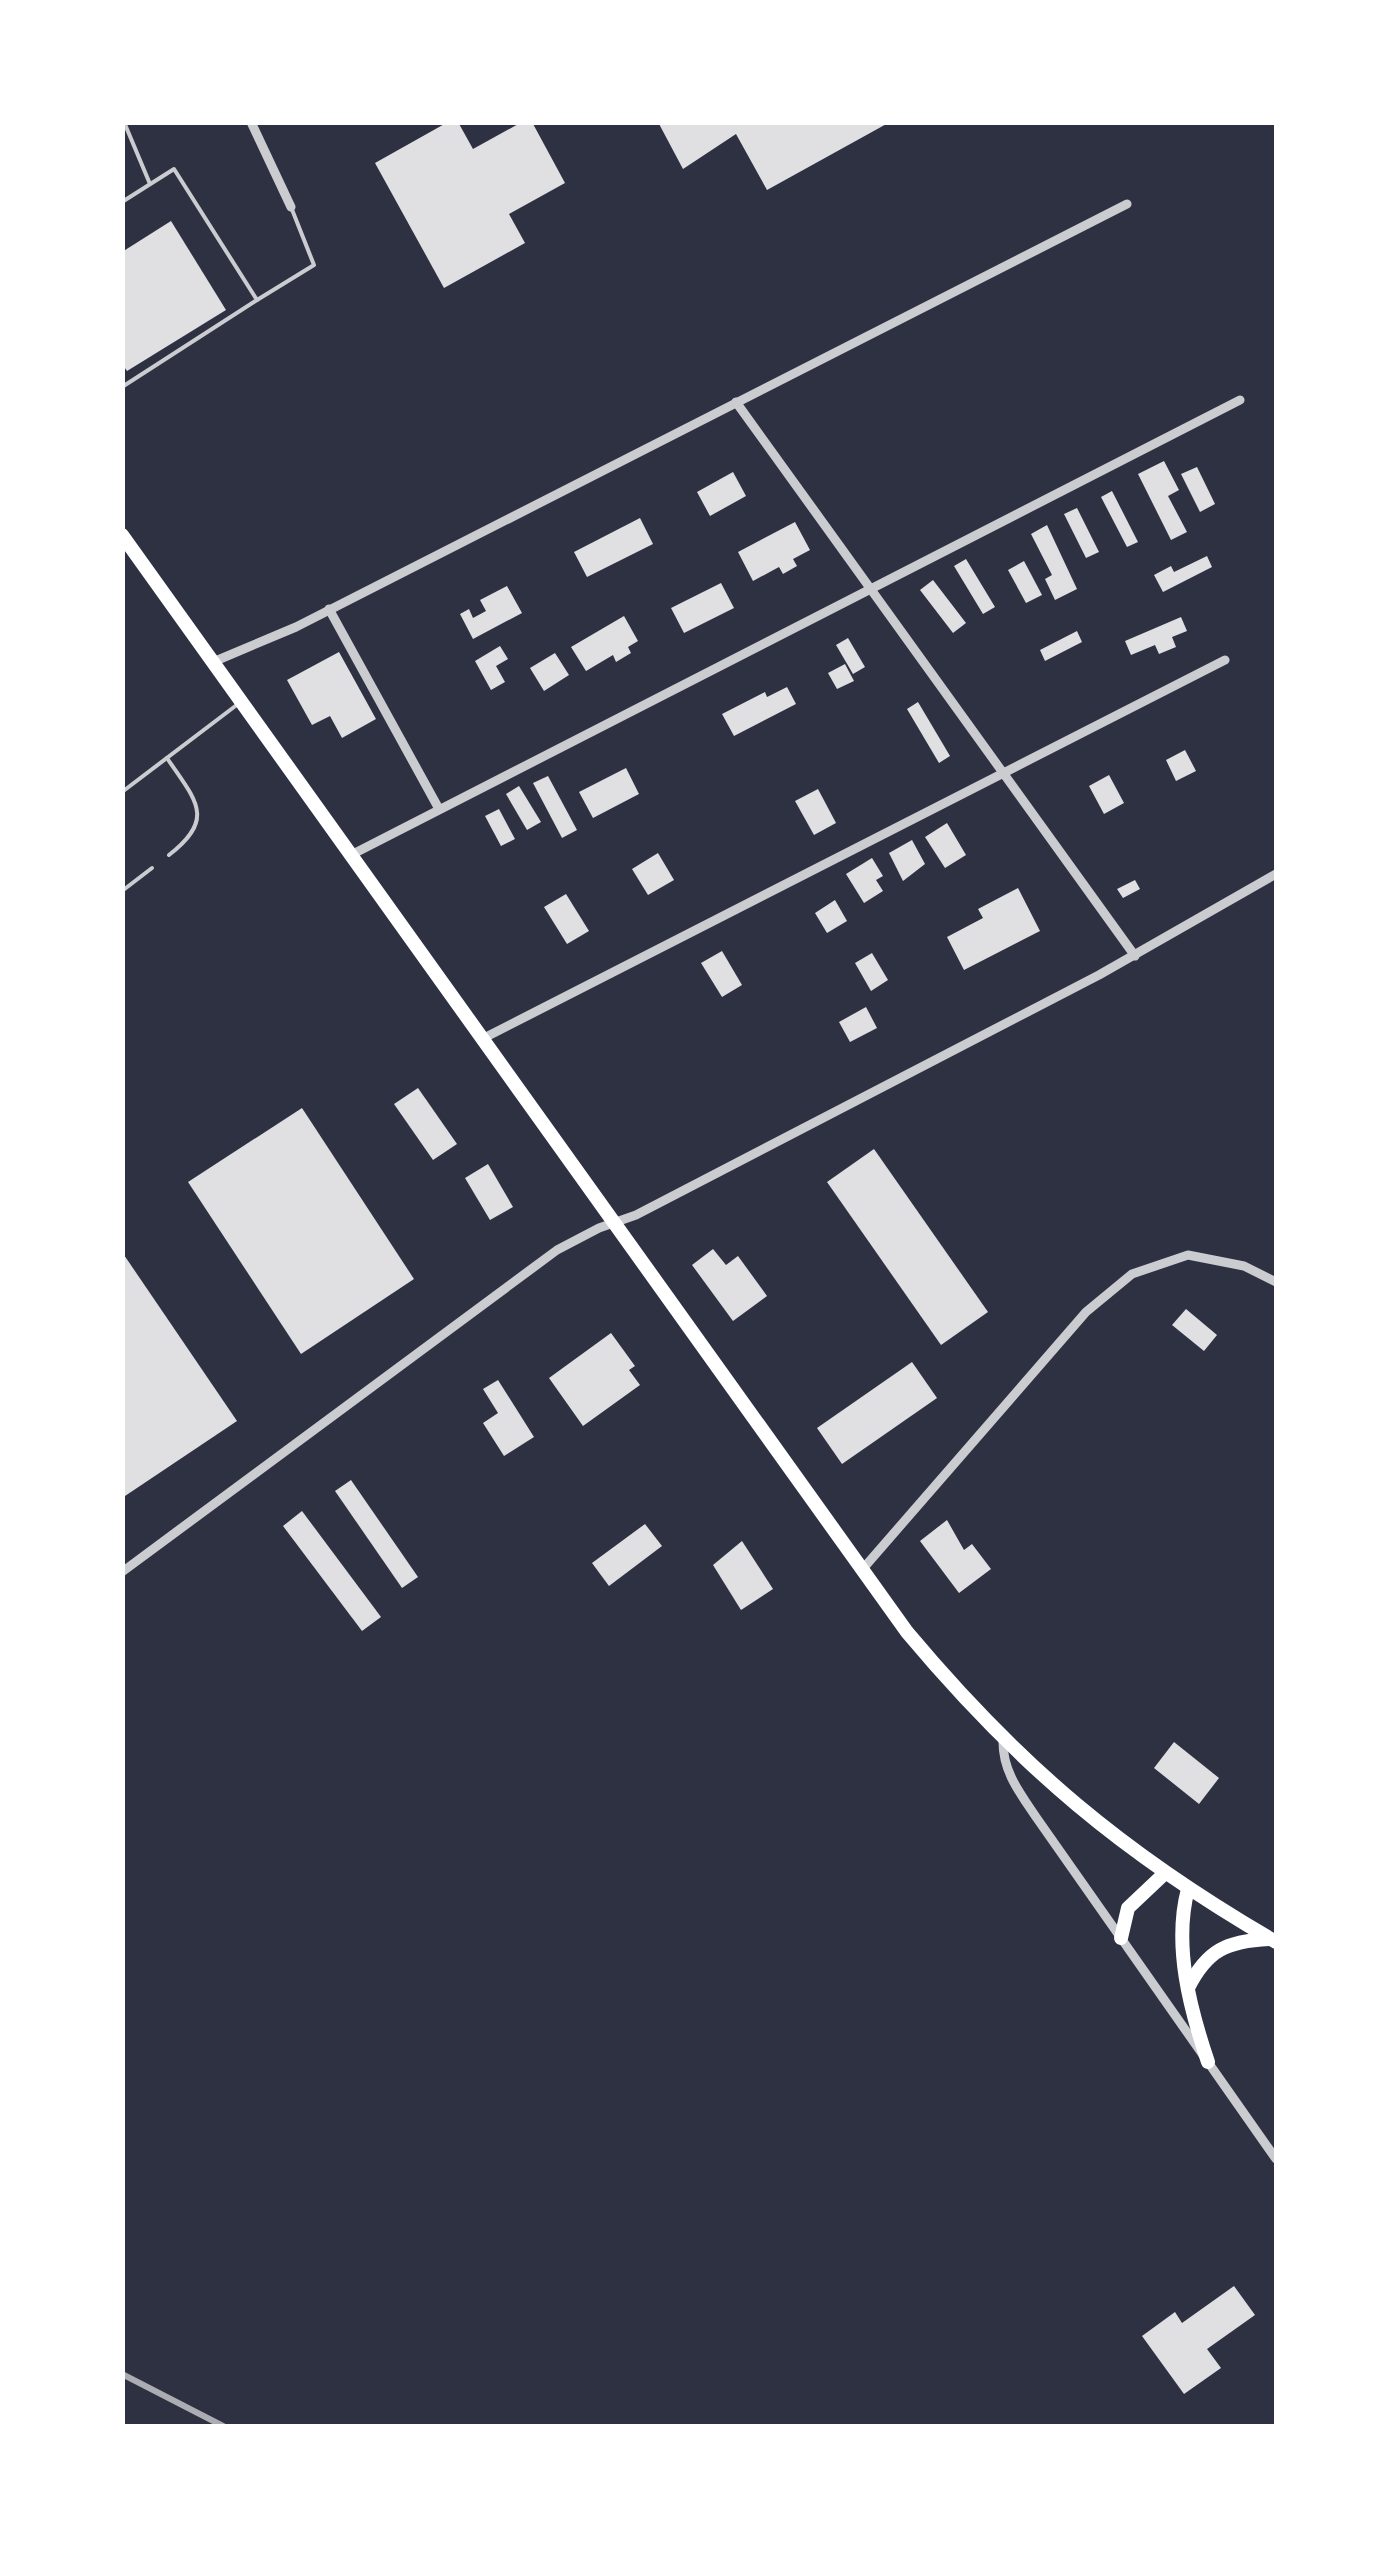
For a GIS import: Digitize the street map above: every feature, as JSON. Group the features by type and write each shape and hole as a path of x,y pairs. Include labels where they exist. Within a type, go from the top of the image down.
{"main road":[{"path":"122,534 861,1572 918,1646 1003,1742 1164,1874 1274,1940"},
{"path":"1121,1938 1128,1908 1164,1874"},
{"path":"1188,1889 1183,1924 1188,1989 1208,2062"},
{"path":"1188,1989 1210,1953 1239,1940 1274,1940"}],"street":[{"path":"252,122 290,207"},
{"path":"214,662 329,609 1126,204"},
{"path":"351,854 1240,400"},
{"path":"736,402 1135,956"},
{"path":"329,609 439,809"},
{"path":"482,1039 1225,660"},
{"path":"122,1572 558,1250 612,1223 636,1216 1135,956 1276,874"},
{"path":"861,1572 1086,1312 1132,1274 1188,1255 1244,1266 1276,1282"},
{"path":"1003,1742 1003,1760 1012,1779 1276,2158"}],"lane":[{"path":"124,122 150,184"},
{"path":"122,202 174,168 257,300"},
{"path":"122,387 314,264 290,207"},
{"path":"122,792 242,702"},
{"path":"166,758 191,794 200,820 196,832 169,855"},
{"path":"122,891 152,868"}],"building":[{"path":"448,122 458,122 473,149 522,122 532,122 565,183 509,214 525,243 444,288 375,163"},
{"path":"658,122 890,122 767,190 736,134 683,169"},
{"path":"171,221 226,310 127,371 122,364 122,252"},
{"path":"1164,461 1179,490 1168,496 1187,532 1171,540 1138,474"},
{"path":"1197,467 1215,504 1200,512 1181,474"},
{"path":"733,472 746,496 710,516 697,492"},
{"path":"1112,491 1138,542 1127,547 1101,497"},
{"path":"1077,508 1099,552 1086,558 1064,514"},
{"path":"640,518 653,544 587,577 574,552"},
{"path":"795,522 810,550 793,559 797,566 783,574 779,567 753,581 738,552"},
{"path":"1047,525 1077,589 1055,600 1045,579 1052,575 1031,534"},
{"path":"1207,556 1212,567 1163,592 1154,575 1171,566 1174,572"},
{"path":"966,559 995,607 983,614 954,566"},
{"path":"1024,561 1042,595 1026,603 1008,570"},
{"path":"933,580 966,623 953,633 920,590"},
{"path":"721,583 734,608 684,633 671,608"},
{"path":"507,586 522,613 473,639 460,614 469,609 473,618 486,611 480,600"},
{"path":"624,616 638,641 628,647 631,653 616,662 613,655 586,671 571,647"},
{"path":"1181,617 1187,631 1172,637 1176,647 1159,654 1155,645 1131,655 1125,641"},
{"path":"1077,631 1082,642 1045,661 1040,650"},
{"path":"848,638 865,667 853,674 836,645"},
{"path":"500,646 508,659 496,666 505,682 491,690 475,661"},
{"path":"339,652 376,719 342,738 330,716 312,725 287,680"},
{"path":"555,653 569,675 544,691 530,668"},
{"path":"845,664 854,681 837,689 828,673"},
{"path":"787,687 796,704 734,736 722,714 765,692 767,697"},
{"path":"918,702 950,756 939,763 907,709"},
{"path":"1185,750 1196,771 1176,781 1166,760"},
{"path":"626,768 639,794 593,818 579,792"},
{"path":"1109,775 1124,803 1104,814 1089,786"},
{"path":"548,776 577,830 562,838 533,783"},
{"path":"519,786 541,822 527,830 506,794"},
{"path":"818,789 836,823 814,835 795,801"},
{"path":"499,809 515,839 501,846 485,816"},
{"path":"947,823 966,855 945,868 925,837"},
{"path":"912,840 925,864 903,881 889,853"},
{"path":"658,853 674,880 648,895 632,869"},
{"path":"872,858 883,876 876,880 883,891 864,903 846,874"},
{"path":"1135,880 1140,889 1123,898 1117,889"},
{"path":"1018,888 1040,931 964,970 947,937 983,918 978,909"},
{"path":"566,894 589,931 567,944 544,907"},
{"path":"835,900 847,921 827,933 815,913"},
{"path":"722,951 742,985 722,997 701,963"},
{"path":"872,953 888,980 871,991 855,963"},
{"path":"866,1007 877,1028 850,1042 839,1022"},
{"path":"418,1088 457,1144 433,1160 394,1104"},
{"path":"302,1108 414,1279 301,1354 188,1182"},
{"path":"874,1149 988,1312 941,1345 827,1182"},
{"path":"488,1164 513,1207 490,1220 465,1178"},
{"path":"713,1249 726,1265 738,1256 767,1296 733,1321 692,1265"},
{"path":"122,1252 237,1421 122,1498"},
{"path":"1186,1309 1217,1335 1204,1351 1172,1325"},
{"path":"611,1333 635,1366 629,1370 640,1385 583,1426 549,1378"},
{"path":"912,1362 937,1398 842,1464 817,1428"},
{"path":"498,1380 534,1437 504,1456 483,1423 498,1413 483,1389"},
{"path":"351,1480 418,1577 402,1588 335,1491"},
{"path":"302,1511 381,1617 362,1631 283,1526"},
{"path":"947,1520 964,1550 972,1544 991,1569 959,1593 920,1541"},
{"path":"645,1524 662,1546 609,1586 592,1563"},
{"path":"742,1541 773,1589 741,1610 713,1565"},
{"path":"1174,1742 1219,1778 1199,1804 1154,1768"},
{"path":"1234,2286 1255,2315 1207,2349 1221,2368 1184,2394 1142,2336 1175,2312 1182,2323"}],"railway":[{"path":"122,2374 223,2426"}]}
